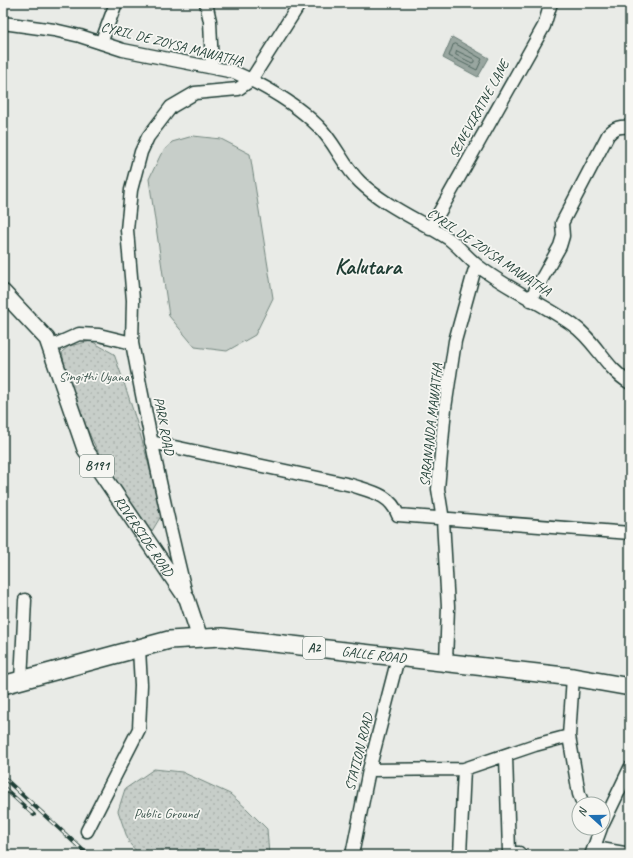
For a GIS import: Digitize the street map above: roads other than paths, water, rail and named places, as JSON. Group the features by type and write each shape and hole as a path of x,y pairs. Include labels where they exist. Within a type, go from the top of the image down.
{"highway":[{"name":"GALLE ROAD","path":"3,685 169,640 222,637 573,677 630,687"}],"main road":[{"name":"RIVERSIDE ROAD","path":"3,292 47,339 85,449 187,599 200,638"}],"street":[{"path":"101,43 116,3"},
{"path":"206,3 210,21 212,67"},
{"path":"251,80 300,3"},
{"name":"SENEVIRATNE LANE","path":"430,229 544,26 551,3"},
{"name":"CYRIL DE ZOYSA MAWATHA","path":"3,23 54,30 123,50 180,63 212,67 234,72 251,80 296,108 318,126 333,145 348,170 360,182 449,240 478,266 530,300 574,325 588,338 618,376 630,383"},
{"name":"PARK ROAD","path":"187,599 170,534 132,343 133,300 127,230 131,190 141,152 148,137 171,107 195,93 238,89 251,80"},
{"path":"530,300 560,246 562,223 608,135 613,129 620,126 630,127"},
{"name":"SARANANDA MAWATHA","path":"446,662 448,607 443,520 438,488 445,408 455,341 474,272 478,266"},
{"path":"50,347 79,334 100,335 132,343"},
{"path":"151,442 351,485 383,496 394,504 398,516 630,533"},
{"path":"21,681 25,600"},
{"path":"87,831 139,729 141,685 139,649"},
{"name":"STATION ROAD","path":"352,855 369,770 398,658"},
{"path":"573,677 569,736 580,796"},
{"path":"369,770 464,769 535,745 569,736"},
{"path":"506,756 509,852 519,853 519,855"},
{"path":"611,807 630,768"},
{"path":"460,855 464,769"},
{"path":"595,839 630,854"}],"water":[{"path":"452,37 489,58 478,77 443,58"}],"railway":[{"path":"3,777 88,855"},
{"path":"3,787 34,815"}],"district":[{"name":"Kalutara","path":"368,267"}],"park label":[{"name":"Singithi Uyana","path":"94,376"},
{"name":"Public Ground","path":"166,813"}]}
